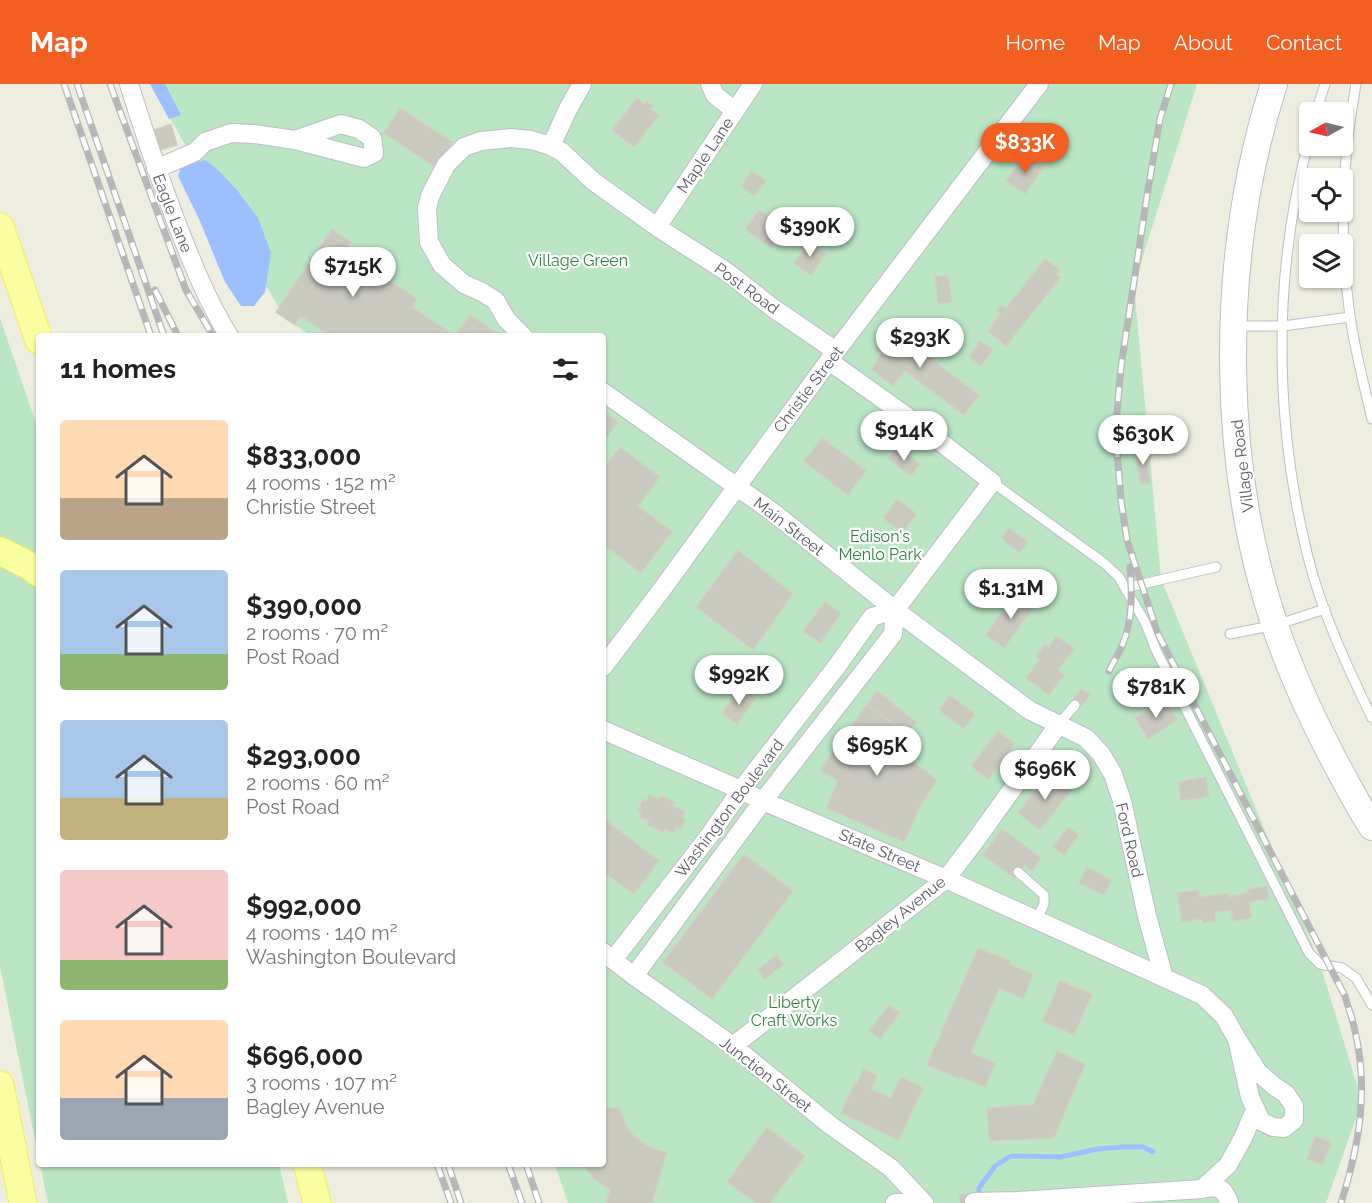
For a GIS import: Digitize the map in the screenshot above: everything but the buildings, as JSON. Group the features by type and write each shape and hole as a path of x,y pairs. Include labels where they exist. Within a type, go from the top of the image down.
{"main road":[{"path":"0,227 37,333"},
{"path":"0,551 36,571"},
{"path":"0,1084 23,1203"},
{"path":"308,1167 317,1203"}],"street":[{"name":"Eagle Lane","path":"129,84 156,169 195,272 227,333"},
{"path":"551,146 582,84"},
{"path":"710,84 715,95 735,111"},
{"name":"Maple Lane","path":"657,227 753,84"},
{"name":"Christie Street","path":"606,663 792,410 1039,84"},
{"name":"Village Road","path":"1274,84 1257,147 1240,233 1234,326 1236,417 1242,475 1264,589 1286,655 1304,699 1372,827"},
{"path":"156,169 195,152 205,142 231,133 296,140"},
{"path":"520,333 506,319 496,301 464,284 442,265 429,242 427,208 430,196 446,165 464,147 481,141 511,138 531,140 551,146 569,158 593,181 657,227"},
{"name":"Post Road","path":"657,227 727,272 992,482"},
{"name":"Main Street","path":"606,394 774,513 896,610 1029,710 1059,724"},
{"name":"Washington Boulevard","path":"634,976 764,801 893,634 896,610 992,482"},
{"name":"Washington Boulevard","path":"608,956 709,836 872,617 896,610"},
{"name":"Bagley Avenue","path":"733,1046 946,879 979,843 1059,724"},
{"name":"Ford Road","path":"1059,724 1086,738 1101,754 1113,774 1122,801 1147,916 1164,978"},
{"name":"State Street","path":"606,731 946,879 1202,995 1224,1016 1258,1072 1286,1094 1294,1106 1294,1120 1284,1128 1273,1127 1261,1121 1255,1110 1237,1039"},
{"name":"Junction Street","path":"608,956 733,1046 830,1125 891,1168 924,1203"},
{"path":"1202,1189 1228,1164 1255,1110"},
{"path":"978,1201 1202,1189 1214,1186 1226,1194 1229,1202"},
{"path":"895,1203 910,1203"}],"lane":[{"path":"1319,102 1325,84"},
{"path":"1356,84 1346,159 1345,260 1350,317 1372,419"},
{"path":"1305,156 1293,210 1287,263 1282,389 1287,445 1308,558 1348,669 1372,718"},
{"path":"1234,326 1283,326 1350,317"},
{"path":"992,482 1104,563 1119,577 1145,622 1156,650 1309,953 1320,964 1342,968 1356,978 1372,1005"},
{"path":"1125,588 1216,567"},
{"path":"1230,634 1276,625 1325,609"},
{"path":"1059,724 1075,705"},
{"path":"1018,872 1044,895 1044,904 1036,921"}],"green space":[{"name":"Edison's Menlo Park","path":"1197,84 1134,285 1161,579 1320,964 1362,1101 1326,1203 568,1203 556,1167 606,1167 606,333 307,333 284,317 151,85"},
{"path":"0,318 36,423 36,559 0,541"},
{"path":"0,566 36,586 36,1144 0,966"},
{"path":"41,1167 280,1167 288,1203 48,1203"}],"water":[{"path":"150,84 165,84 181,115 169,119"},
{"path":"205,160 236,189 258,218 271,253 265,292 254,306 241,306 225,282 178,176 181,167"}],"waterway":[{"path":"979,1198 979,1188 995,1166 1011,1156 1061,1157 1097,1149 1123,1147 1143,1147 1153,1152"}],"tunnel":[{"path":"960,1203 974,1202"}],"railway":[{"path":"64,84 150,333"},
{"path":"77,84 163,333"},
{"path":"110,84 186,290 211,333"},
{"path":"1171,84 1160,119 1121,367 1117,412 1117,451 1127,540 1158,634 1345,996 1359,1053 1361,1097 1353,1161 1341,1203"},
{"path":"155,290 176,333"},
{"path":"1109,671 1121,649 1130,617 1130,567"},
{"path":"438,1167 451,1203"},
{"path":"449,1167 461,1203"},
{"path":"509,1167 522,1203"},
{"path":"527,1167 539,1203"}],"park label":[{"name":"Village Green","path":"578,260"},
{"name":"Liberty Craft Works","path":"794,1011"}]}
